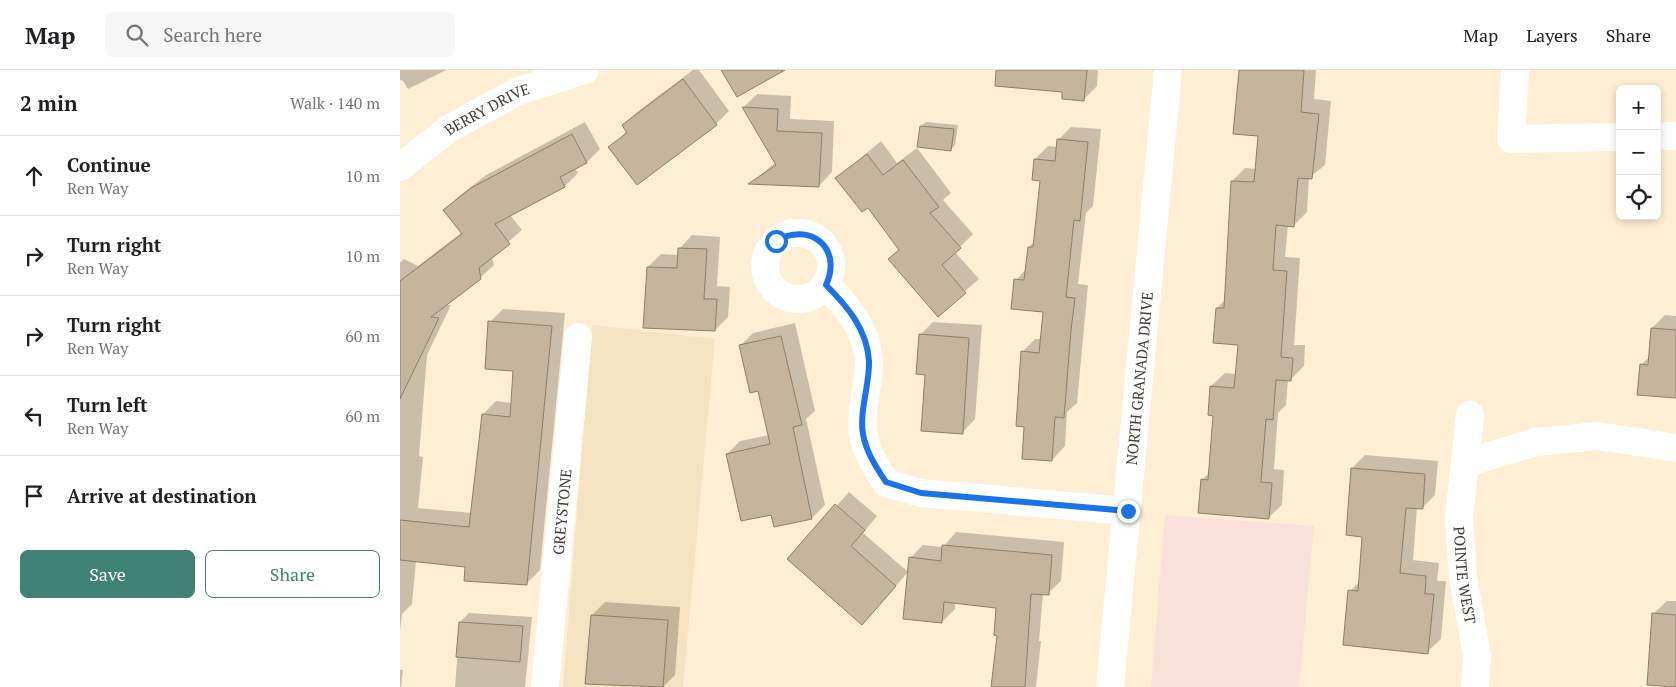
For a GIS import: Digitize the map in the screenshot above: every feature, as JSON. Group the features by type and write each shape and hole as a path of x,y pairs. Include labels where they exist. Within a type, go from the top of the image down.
{"street":[{"name":"BERRY DRIVE","path":"400,168 450,128 516,92 585,70"},
{"name":"NORTH GRANADA DRIVE","path":"1110,687 1168,70"},
{"path":"1516,70 1511,139 1616,137"},
{"path":"1661,136 1676,136"},
{"path":"826,285 854,315 863,336 869,360 862,433 871,460 886,482 921,493 1128,511"},
{"name":"GREYSTONE","path":"545,687 578,337"},
{"name":"POINTE WEST","path":"1470,415 1459,518 1463,577 1477,656 1475,687"},
{"path":"1466,463 1536,442 1598,436 1676,448"}],"shaded area":[{"path":"592,325 715,339 683,687 563,687"},
{"path":"1165,515 1314,526 1299,687 1151,687"}],"building":[{"path":"721,70 785,70 737,97"},
{"path":"996,70 1087,70 1084,101 1062,99 1062,92 995,86"},
{"path":"1239,70 1304,70 1301,112 1319,114 1312,179 1298,178 1294,227 1276,225 1273,270 1287,271 1281,357 1293,358 1291,381 1276,380 1273,420 1266,419 1261,482 1272,483 1269,519 1198,513 1201,479 1208,480 1213,416 1208,415 1210,386 1234,388 1238,345 1213,343 1216,308 1224,308 1231,181 1254,182 1258,136 1233,134"},
{"path":"683,79 717,125 637,185 608,147 627,133 622,125"},
{"path":"742,107 778,109 777,131 822,133 819,187 748,184 776,165"},
{"path":"920,126 954,129 951,151 917,147"},
{"path":"572,134 587,163 560,177 565,187 495,224 510,244 479,268 481,279 431,317 439,318 400,399 400,281 462,234 443,210 471,188"},
{"path":"1057,139 1088,142 1080,221 1074,220 1066,297 1075,298 1064,418 1055,417 1052,461 1022,459 1024,427 1016,426 1021,351 1039,353 1043,312 1011,309 1014,279 1024,280 1028,247 1033,247 1040,181 1032,180 1034,159 1055,161"},
{"path":"867,154 883,175 903,160 939,207 930,213 961,248 942,265 966,293 938,317 888,259 899,250 868,208 862,212 835,178"},
{"path":"678,248 707,249 704,299 717,299 715,331 643,328 647,267 677,268"},
{"path":"488,321 552,326 527,585 464,581 465,567 400,560 400,520 469,527 482,414 510,417 513,371 485,369"},
{"path":"1651,328 1676,330 1676,398 1637,395 1640,364 1648,365"},
{"path":"919,334 969,338 963,434 921,431 925,375 916,374"},
{"path":"781,336 802,425 793,427 812,519 774,527 771,515 741,521 726,454 770,444 758,391 750,393 739,345"},
{"path":"1351,468 1425,474 1423,509 1406,508 1400,573 1426,576 1425,594 1434,594 1428,654 1343,645 1348,590 1358,591 1362,537 1346,535"},
{"path":"835,504 865,530 851,546 896,586 862,625 787,559"},
{"path":"942,545 1052,555 1049,595 1031,594 1025,687 991,687 997,636 994,635 996,608 944,602 942,623 903,619 909,557 941,561"},
{"path":"1652,613 1676,615 1676,687 1647,685"},
{"path":"591,615 668,620 663,687 585,684"},
{"path":"459,622 523,626 520,662 456,657"}],"route":[{"path":"776,241 786,236 806,234 816,238 824,245 829,255 832,265 826,285 854,315 863,336 869,360 862,433 871,460 886,482 921,493 1128,511"}]}
